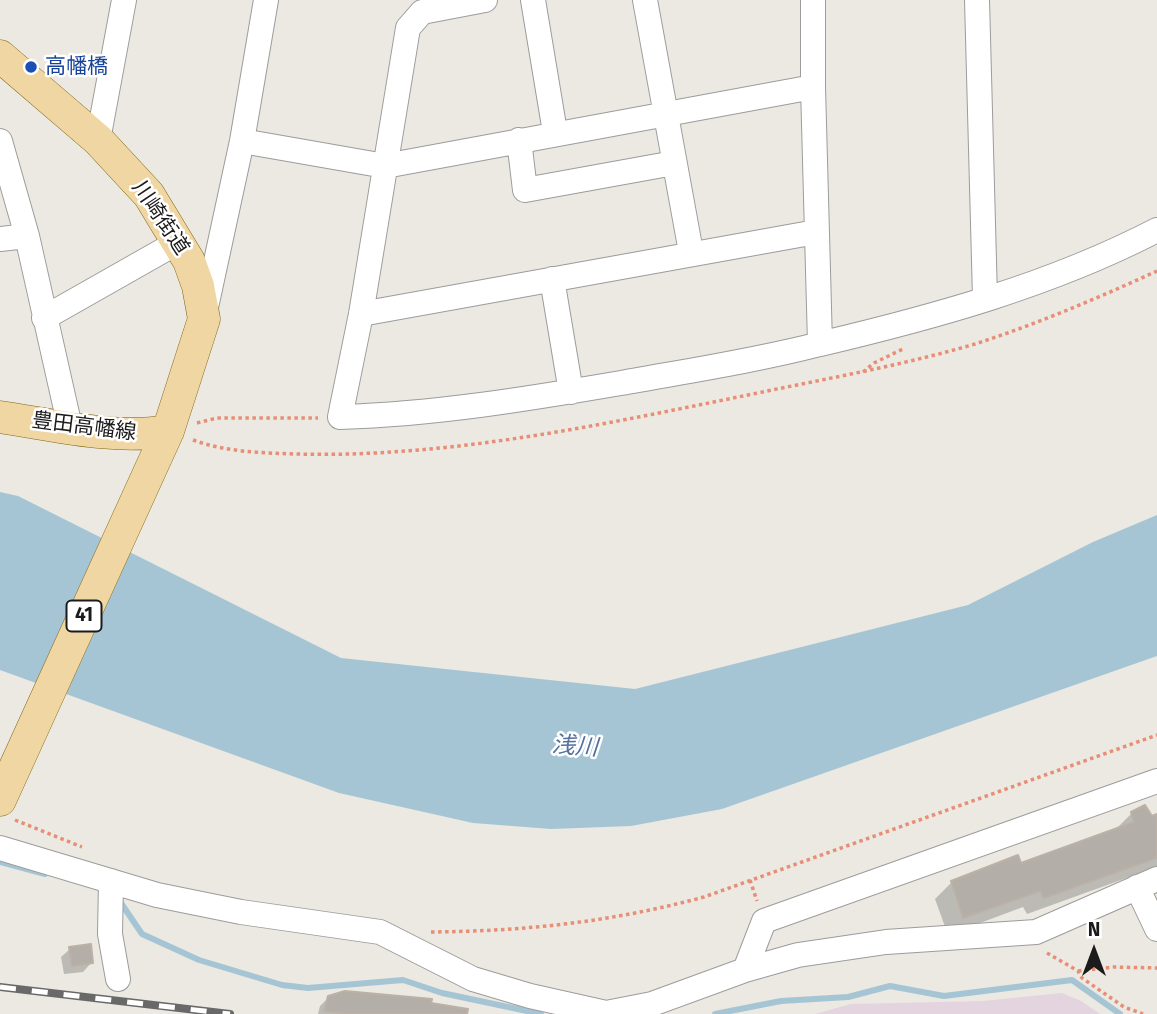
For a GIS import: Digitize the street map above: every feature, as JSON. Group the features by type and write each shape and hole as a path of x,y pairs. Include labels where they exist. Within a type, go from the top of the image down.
{"main road":[{"name":"川崎街道","path":"0,56 98,140 149,195 178,242 198,286 204,319 167,431"},
{"name":"豊田高幡線","path":"0,417 141,435 167,431"},
{"name":"41","path":"0,800 167,431"}],"street":[{"path":"98,140 124,0"},
{"path":"204,319 242,141 266,0"},
{"path":"485,0 422,12 408,28 361,314 340,417 412,415 571,392 771,356 925,319 985,299 1157,230"},
{"path":"533,0 555,132"},
{"path":"645,0 668,114 674,163 691,252"},
{"path":"813,0 820,344"},
{"path":"977,0 985,299"},
{"path":"242,141 385,166 555,132 813,87"},
{"path":"519,140 526,190 674,163"},
{"path":"0,141 27,236 70,427"},
{"path":"361,314 691,252 816,232"},
{"path":"0,239 27,236"},
{"path":"44,318 178,242"},
{"path":"552,279 571,392"},
{"path":"745,971 764,921 1157,781"},
{"path":"0,848 157,895 242,912 380,932 484,983 607,1013 652,1004 745,971 798,956 886,942 1036,932 1147,883 1157,929"},
{"path":"111,881 110,934 118,979"}],"path":[{"path":"167,431 217,418 340,417"},
{"path":"422,933 510,931 563,926 671,906 704,897 1157,735"},
{"path":"1037,947 1078,971 1082,978 1124,1007 1143,1014"},
{"path":"1078,971 1157,968"}],"shaded area":[{"path":"1062,993 1081,1001 1100,1014 815,1014 851,1004 983,1001"}],"water":[{"name":"浅川","path":"0,492 18,496 341,658 635,689 968,605 1093,542 1157,515 1157,656 722,809 631,826 551,829 473,823 339,793 0,670"}],"building":[{"path":"1145,805 1152,816 1157,814 1157,858 1044,898 1040,891 963,918 951,881 1018,855 1021,863 1134,822 1131,812"},
{"path":"91,944 93,963 72,966 69,947"},
{"path":"345,991 432,999 431,1003 468,1009 467,1014 347,1014 324,1011 328,996"}],"waterway":[{"path":"0,862 45,874"},
{"path":"121,903 142,934 199,960 282,985 308,988 403,980 442,993 541,1014"},
{"path":"715,1014 781,1001 848,997 890,986 944,996 1072,980 1120,1014"}],"railway":[{"path":"0,987 230,1014"}],"place":[{"name":"高幡橋","path":"31,67"}]}
